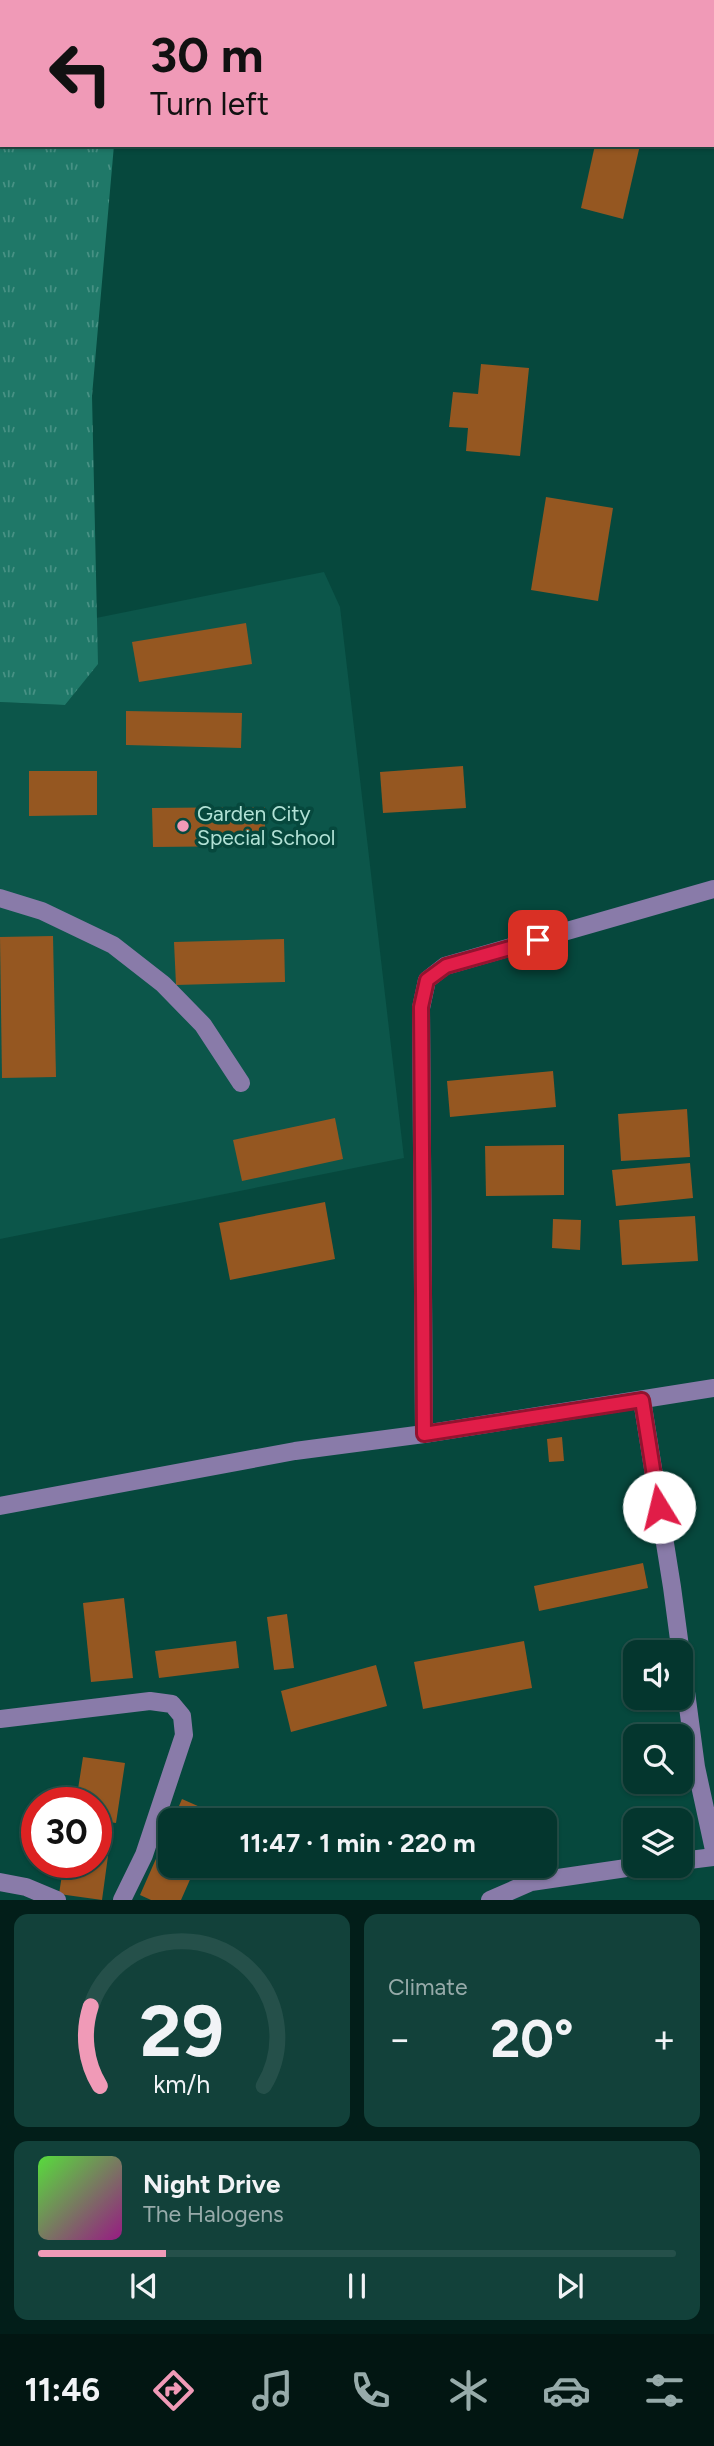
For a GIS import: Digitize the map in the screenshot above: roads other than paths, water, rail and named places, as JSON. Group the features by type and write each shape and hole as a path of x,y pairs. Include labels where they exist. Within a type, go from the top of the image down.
{"street":[{"path":"424,1434 421,1007 427,980 446,966 714,889"},
{"path":"0,898 42,911 113,945 163,984 204,1025 241,1083"},
{"path":"0,1506 295,1451 424,1434 714,1388"},
{"path":"642,1400 672,1587 696,1767 714,1850"},
{"path":"0,1719 150,1701 172,1704 182,1716 184,1735 144,1855 122,1900"},
{"path":"693,1860 714,1857"},
{"path":"490,1900 531,1882 623,1868"},
{"path":"0,1882 26,1887 57,1900"}],"place":[{"name":"Garden City Special School","path":"183,826"}]}
